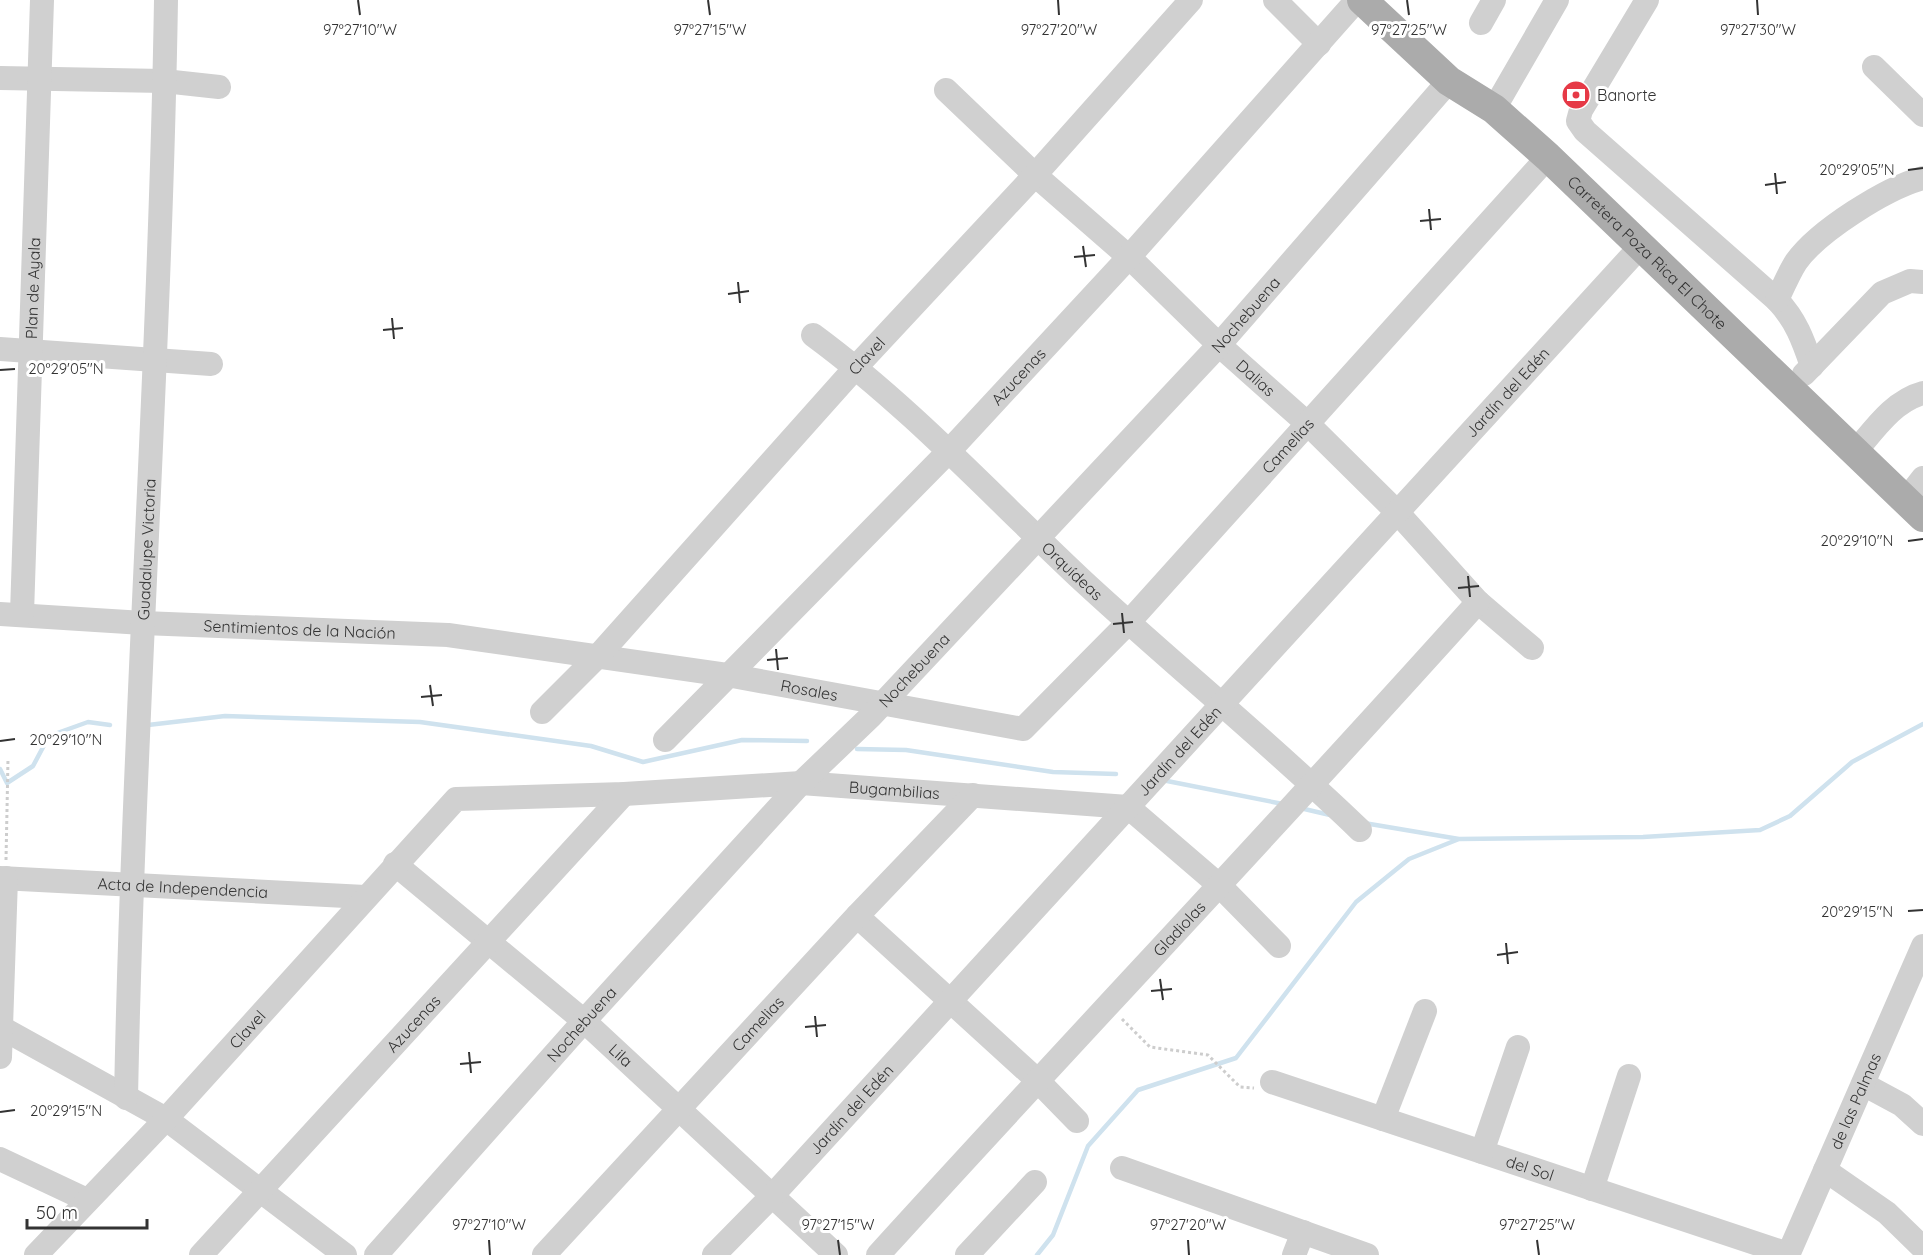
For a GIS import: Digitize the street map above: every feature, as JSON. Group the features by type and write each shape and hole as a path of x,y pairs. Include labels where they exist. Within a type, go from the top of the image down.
{"main road":[{"name":"Carretera Poza Rica El Chote","path":"1362,0 1449,81 1494,109 1548,157 1855,452 1917,499"}],"street":[{"name":"Plan de Ayala","path":"11,614 29,350 42,0"},
{"name":"Guadalupe Victoria","path":"126,1098 130,883 154,360 166,0"},
{"name":"Clavel","path":"542,712 598,656 856,367 1035,175 1191,0"},
{"path":"1275,0 1319,44"},
{"name":"Azucenas","path":"665,740 950,450 1129,257 1357,0"},
{"path":"1481,23 1494,0"},
{"path":"1494,109 1557,0"},
{"path":"1647,0 1581,110 1578,121 1585,130 1777,300 1791,315 1801,333 1812,366"},
{"path":"1874,67 1923,115"},
{"path":"0,78 164,81 219,87"},
{"name":"Nochebuena","path":"376,1255 584,1021 801,783 878,709 1219,345 1449,81"},
{"name":"Dalias","path":"946,90 1035,175 1129,257 1219,345 1309,425 1397,512 1478,602 1532,648"},
{"name":"Camelias","path":"1023,729 1128,622 1309,425 1548,157"},
{"path":"1777,300 1796,263 1807,249 1864,206 1919,174"},
{"name":"Jardín del Edén","path":"714,1255 772,1196 1641,246"},
{"path":"1789,389 1881,293 1910,281 1923,282"},
{"name":"Orquídeas","path":"813,334 856,367 950,450 1037,538 1222,704 1310,789 1360,830"},
{"path":"0,349 211,364"},
{"path":"1855,452 1894,409 1909,398 1923,393"},
{"name":"Gladiolas","path":"878,1255 1037,1080 1310,789 1478,602"},
{"name":"Sentimientos de la Nación","path":"11,614 143,623 448,635 598,656"},
{"name":"Rosales","path":"598,656 727,675 878,709 1023,729"},
{"name":"Bugambilias","path":"456,800 624,794 801,783 1128,807"},
{"name":"Azucenas","path":"201,1255 624,794"},
{"name":"Camelias","path":"544,1255 857,916 973,795"},
{"name":"Clavel","path":"36,1255 166,1119 395,864 456,800"},
{"path":"1128,807 1220,886 1279,946"},
{"name":"Lila","path":"395,864 584,1021 836,1255"},
{"path":"0,1057 3,878"},
{"name":"Acta de Independencia","path":"3,878 365,897"},
{"path":"857,916 1037,1080 1077,1121"},
{"name":"de las Palmas","path":"1788,1255 1863,1084 1917,979 1923,946"},
{"path":"1383,1119 1425,1011"},
{"path":"1,1027 166,1119 345,1255"},
{"path":"1482,1152 1518,1047"},
{"path":"1592,1189 1629,1076"},
{"name":"del Sol","path":"1272,1082 1788,1255"},
{"path":"1863,1084 1902,1105 1923,1124"},
{"path":"0,1159 87,1200"},
{"path":"1122,1168 1367,1255"},
{"path":"1825,1170 1887,1213 1923,1248"},
{"path":"967,1255 1035,1182"},
{"path":"1294,1255 1303,1232"}],"path":[{"path":"3,878 8,759"},
{"path":"1108,1005 1150,1047 1208,1055 1223,1073 1240,1087 1253,1088 1272,1082"}],"waterway":[{"path":"148,725 225,716 420,722 591,746 643,762 742,740 807,741"},
{"path":"0,769 7,783 33,766 49,736 88,722 110,725"},
{"path":"1364,823 1459,839 1643,837 1760,830 1790,816 1852,762 1923,724"},
{"path":"857,749 906,750 1053,772 1116,774"},
{"path":"1162,780 1283,804"},
{"path":"1300,808 1330,815"},
{"path":"1037,1255 1053,1235 1088,1146 1138,1090 1236,1058 1356,902 1409,859 1459,839"}],"place":[{"name":"Banorte","path":"1576,95"}]}
